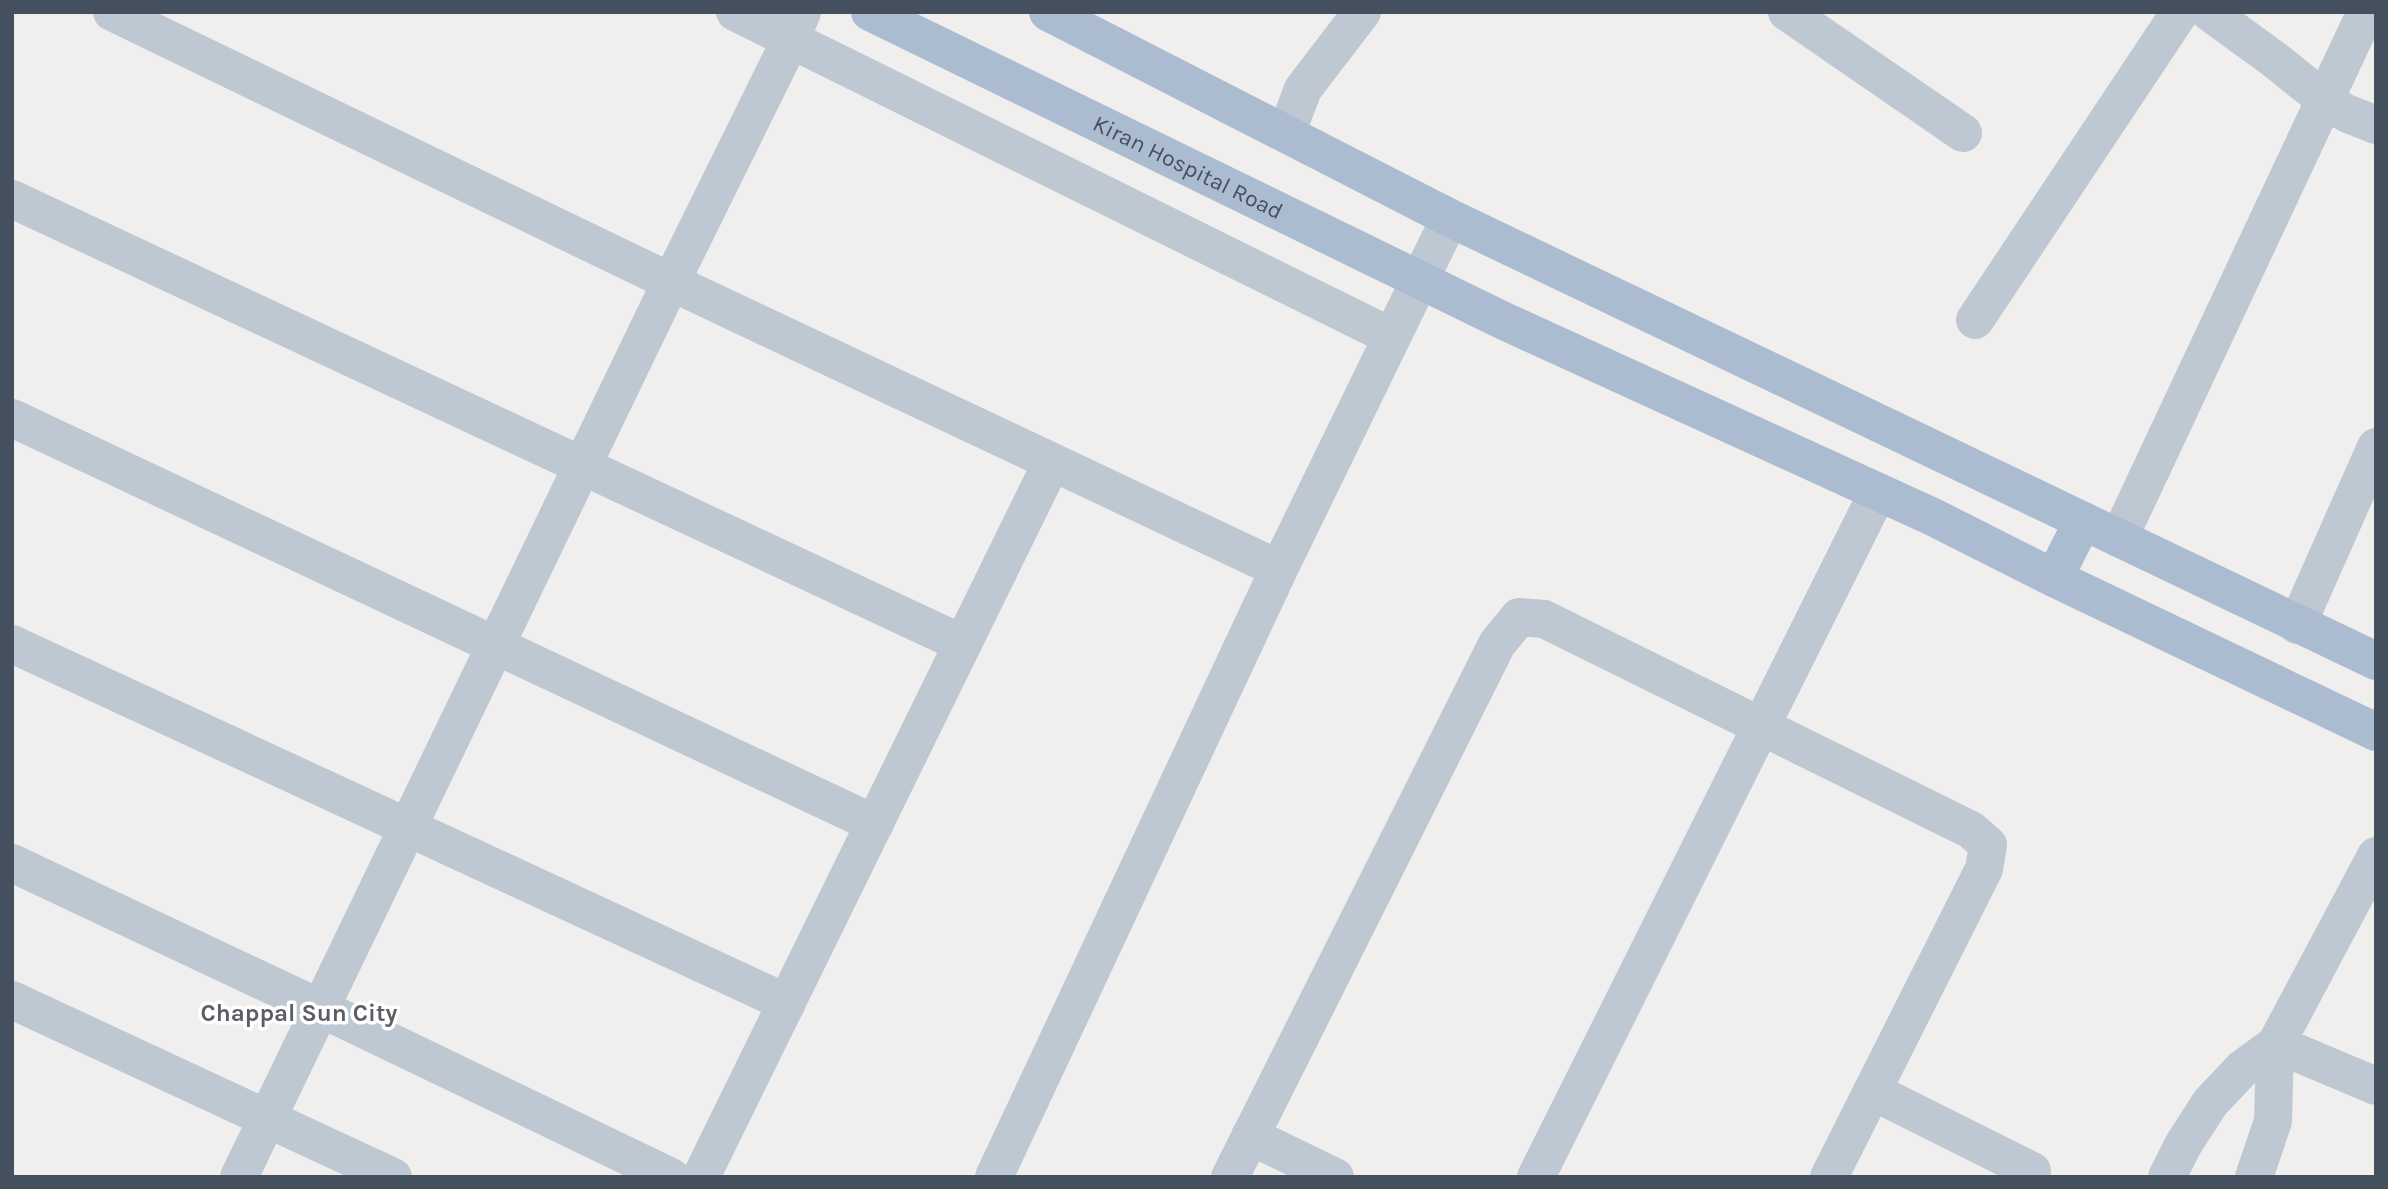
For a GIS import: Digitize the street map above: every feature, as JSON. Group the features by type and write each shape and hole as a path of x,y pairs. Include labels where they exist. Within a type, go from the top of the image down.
{"main road":[{"name":"Kiran Hospital Road","path":"870,12 1504,321 1878,492 2376,732"},
{"path":"1048,12 1450,218 1518,248 2376,661"},
{"path":"2054,578 2083,522"}],"street":[{"path":"112,12 671,282 1279,569"},
{"path":"735,12 796,27 1392,337"},
{"path":"1286,135 1303,89 1362,12"},
{"path":"1787,12 1963,133"},
{"path":"1975,320 2180,12"},
{"path":"2209,12 2326,101 2346,113 2376,125"},
{"path":"2119,538 2366,12"},
{"path":"239,1177 796,27"},
{"path":"12,199 963,644"},
{"path":"993,1177 1279,569 1450,218"},
{"path":"12,418 875,824"},
{"path":"2297,625 2376,447"},
{"path":"701,1177 1052,463"},
{"path":"1536,1177 1878,492"},
{"path":"1230,1177 1497,644 1519,617 1544,619 1971,830 1988,845 1984,869 1829,1177"},
{"path":"12,644 787,1003"},
{"path":"2254,1177 2273,1121 2276,1044 2376,856"},
{"path":"12,863 671,1177"},
{"path":"12,1000 393,1177"},
{"path":"2276,1044 2376,1086"},
{"path":"2167,1177 2183,1145 2210,1103 2243,1068 2276,1044"},
{"path":"1872,1091 2032,1171"},
{"path":"1250,1136 1335,1177"}],"district":[{"name":"Chappal Sun City","path":"299,1013"}]}
